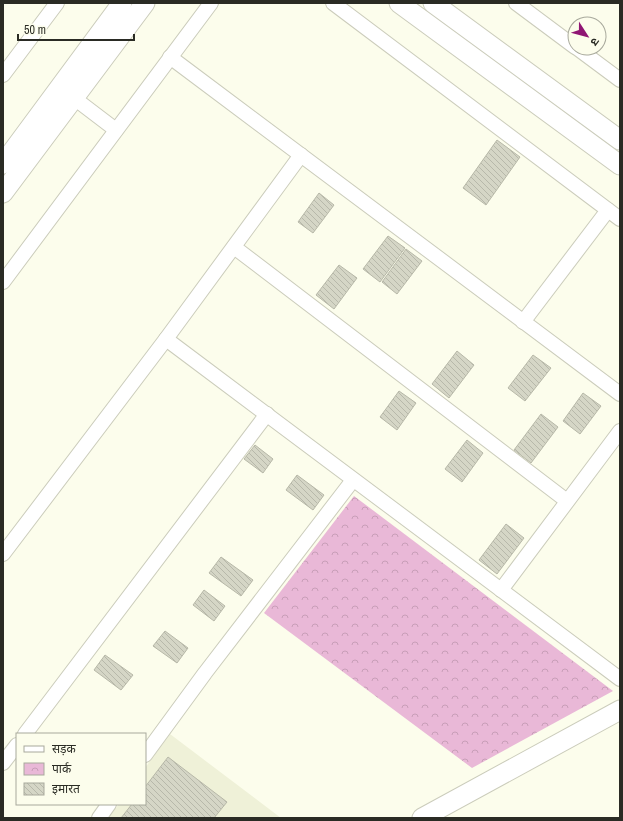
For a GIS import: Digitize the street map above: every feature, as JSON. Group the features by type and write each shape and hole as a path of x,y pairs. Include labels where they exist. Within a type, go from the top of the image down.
{"street":[{"path":"3,75 57,3"},
{"path":"3,164 122,3"},
{"path":"3,193 145,3"},
{"path":"3,282 211,3"},
{"path":"333,3 620,219"},
{"path":"399,3 620,165"},
{"path":"433,3 620,140"},
{"path":"516,3 567,40"},
{"path":"588,56 620,80"},
{"path":"170,57 620,394"},
{"path":"74,98 116,130"},
{"path":"3,554 166,339 301,155"},
{"path":"523,322 608,210"},
{"path":"234,247 567,501"},
{"path":"166,339 620,679"},
{"path":"26,733 266,414"},
{"path":"501,590 620,431"},
{"path":"146,754 205,673 354,480"},
{"path":"422,818 620,710"},
{"path":"3,763 16,746"},
{"path":"99,818 108,805"}],"shaded area":[{"path":"170,734 281,818 108,818 118,805 146,805 146,767"}],"green space":[{"path":"354,496 613,691 472,768 264,613"}],"building":[{"path":"497,140 520,157 486,205 463,188"},
{"path":"319,193 334,205 313,233 298,222"},
{"path":"388,236 405,248 380,282 363,269"},
{"path":"406,249 422,261 397,294 382,282"},
{"path":"339,265 357,278 334,309 316,295"},
{"path":"457,351 474,365 449,398 432,384"},
{"path":"533,355 551,368 525,401 508,388"},
{"path":"399,391 416,403 397,430 380,417"},
{"path":"583,393 601,406 580,434 563,421"},
{"path":"541,414 558,427 531,463 514,450"},
{"path":"467,440 483,453 462,482 445,469"},
{"path":"255,445 273,459 263,473 244,459"},
{"path":"297,475 324,495 313,510 286,490"},
{"path":"506,524 524,538 497,574 479,560"},
{"path":"221,557 253,580 241,596 209,573"},
{"path":"204,590 225,606 214,621 193,605"},
{"path":"165,631 188,648 177,663 153,646"},
{"path":"105,655 133,675 121,690 94,670"},
{"path":"168,757 227,802 214,818 121,818 131,805 146,805 146,786"}]}
